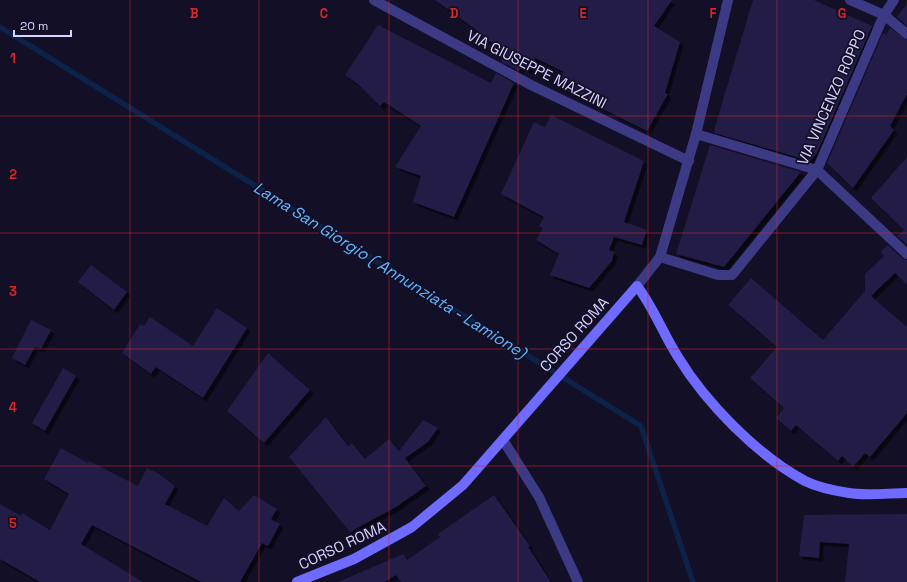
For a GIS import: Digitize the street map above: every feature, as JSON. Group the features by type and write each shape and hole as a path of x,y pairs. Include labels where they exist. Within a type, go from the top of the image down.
{"main road":[{"name":"CORSO ROMA","path":"297,582 354,559 412,527 463,485 637,286"},
{"path":"637,286 659,321 677,357 700,387 731,422 766,454 806,482 851,494 907,493"}],"street":[{"name":"CORSO ROMA","path":"637,286 660,257 689,161 728,0"},
{"path":"850,0 884,16 907,34"},
{"name":"VIA VINCENZO ROPPO","path":"660,257 718,275 732,275 817,170 884,16 894,0"},
{"name":"VIA GIUSEPPE MAZZINI","path":"377,1 530,85 689,161"},
{"path":"696,134 817,170 907,254"},
{"path":"503,440 539,497 578,582"}],"building":[{"path":"435,0 672,0 654,26 680,42 665,93 668,94 647,131 557,86 564,72 535,58 528,71 521,67 519,71 501,62 507,49 477,36 479,32"},
{"path":"753,0 814,0 872,26 817,153 810,161 714,133"},
{"path":"907,3 907,26 897,17"},
{"path":"378,25 491,83 496,73 514,83 454,217 413,202 421,176 395,167 421,126 384,102 380,106 359,85 345,75"},
{"path":"890,28 907,40 907,94 890,126 894,130 853,188 827,163 883,33 886,35"},
{"path":"551,115 644,161 624,222 647,230 642,245 614,237 609,250 614,252 612,261 589,288 550,275 559,254 536,240 543,228 539,226 544,217 501,194 534,122 545,127"},
{"path":"710,145 801,172 724,267 676,254"},
{"path":"907,157 907,245 897,236 904,230 871,198"},
{"path":"888,245 903,259 907,260 907,285 895,273 871,296 907,327 907,413 870,457 865,453 853,467 842,456 838,461 796,425 791,431 776,418 784,408 750,378 777,347 728,305 751,278 823,340 865,291 865,274 884,256 880,252"},
{"path":"91,265 127,292 114,310 78,282"},
{"path":"217,308 247,328 203,398 156,367 151,374 122,353 140,324 144,326 150,317 193,346"},
{"path":"31,320 51,330 41,349 35,347 25,365 12,358"},
{"path":"268,353 310,390 264,443 227,411"},
{"path":"63,368 76,376 45,431 32,423"},
{"path":"326,417 348,446 352,443 365,459 389,439 399,451 423,420 438,428 428,442 405,458 426,486 396,507 350,532 289,457"},
{"path":"61,448 88,463 89,461 138,486 147,468 159,474 175,486 165,504 207,526 224,498 239,511 254,495 277,509 271,519 280,524 268,546 262,543 240,582 201,582 92,525 81,544 143,582 40,582 0,559 0,504 21,516 22,513 50,530 69,494 44,479"},
{"path":"494,495 530,546 528,547 551,582 401,582 396,575 385,582 338,582 403,554 407,560 440,537 438,534"},
{"path":"907,514 907,582 845,582 849,544 820,542 819,558 799,556 804,515"}],"waterway":[{"name":"Lama San Giorgio ( Annunziata - Lamione)","path":"0,27 641,426 693,582"}]}
